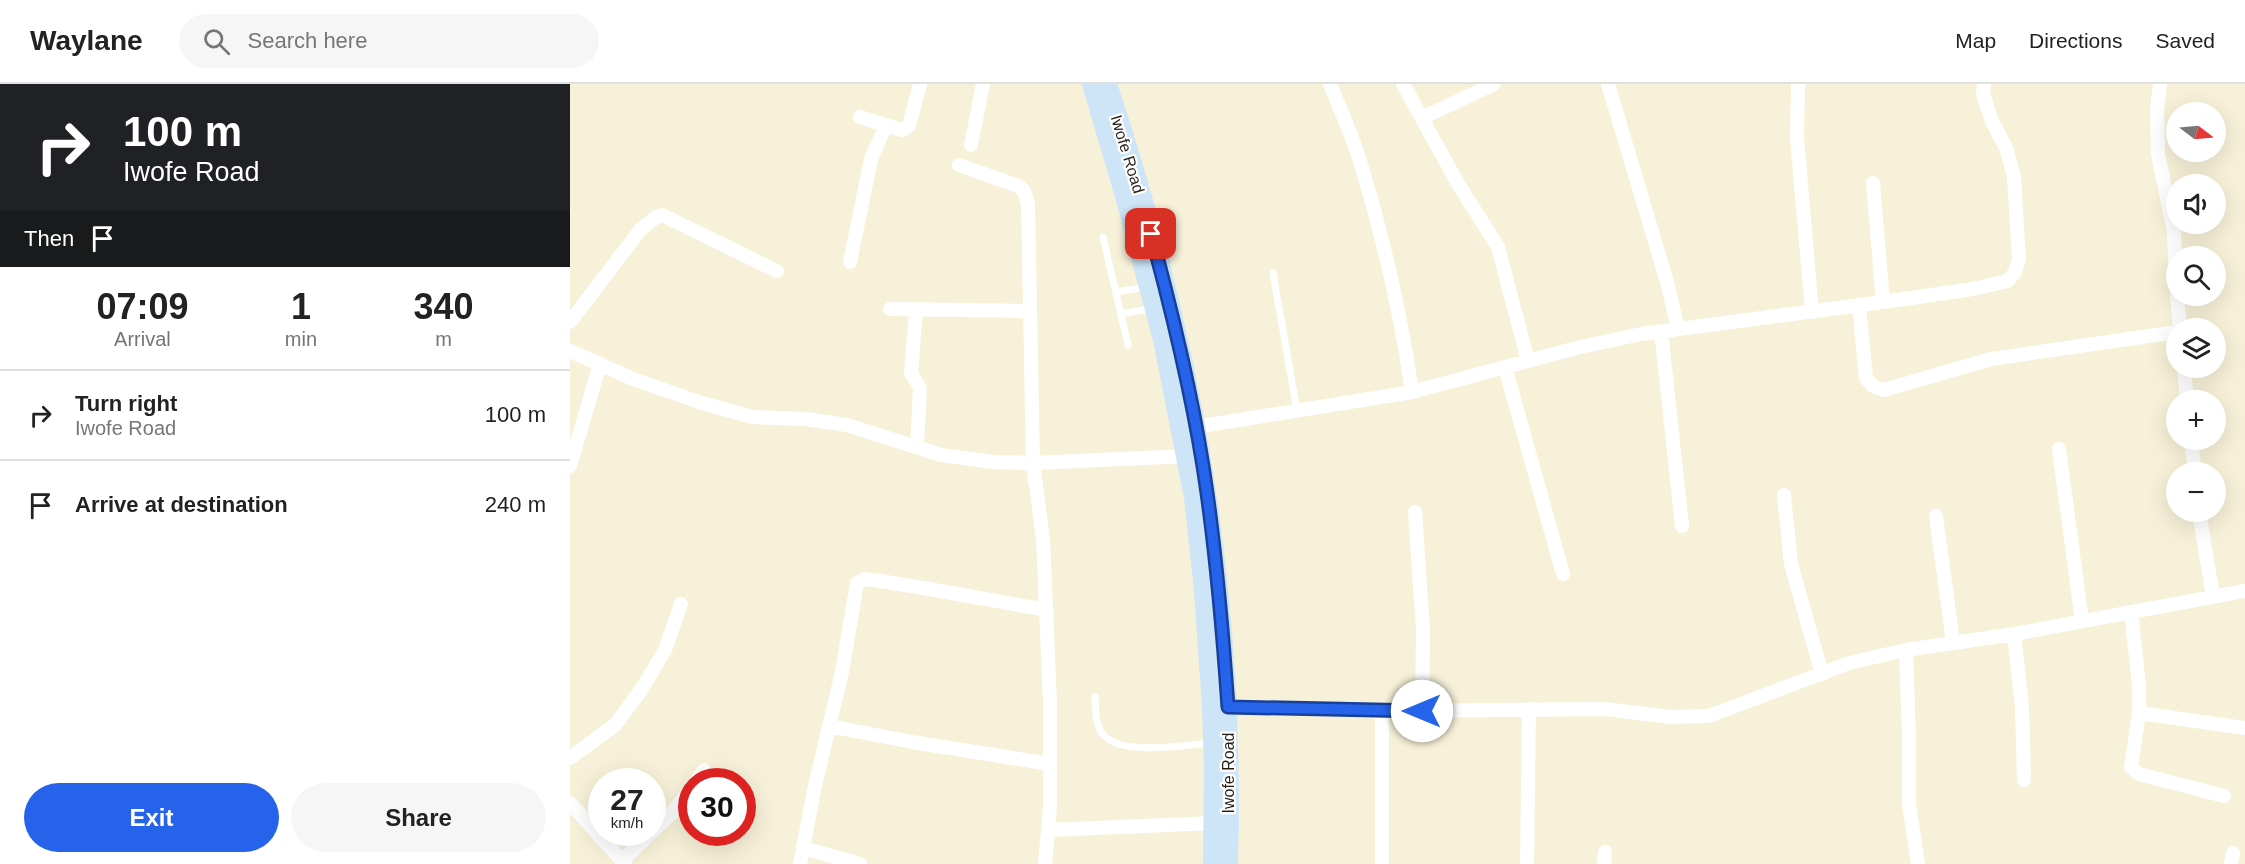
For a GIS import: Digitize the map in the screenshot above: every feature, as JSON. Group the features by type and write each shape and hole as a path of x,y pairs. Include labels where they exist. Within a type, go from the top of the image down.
{"street":[{"path":"860,117 902,130 909,126 920,84"},
{"path":"971,145 983,84"},
{"name":"Iwofe Road","path":"1092,84 1155,308 1194,497 1204,591 1213,743 1213,864"},
{"name":"Iwofe Road","path":"1107,84 1141,192 1179,338 1208,495 1219,590 1228,707 1228,864"},
{"path":"1330,84 1359,159 1379,232 1405,346 1412,392"},
{"path":"1403,84 1457,182 1498,247 1528,361"},
{"path":"1422,118 1494,84"},
{"path":"1608,84 1667,282 1678,329"},
{"path":"1797,84 1797,138 1812,312"},
{"path":"1196,427 1412,392 1580,347 1661,332 1859,306 1973,289 2008,281 2015,272 2019,259 2014,176 2006,148 1992,122 1983,94 1984,84"},
{"path":"2160,84 2157,110 2158,154 2174,232 2175,246"},
{"path":"850,262 871,159 886,125"},
{"path":"959,165 1009,182 1024,191 1028,204 1033,464 1043,539 1047,610 1050,764 1045,864"},
{"path":"1873,183 1883,302"},
{"path":"570,322 641,229 662,215 777,271"},
{"path":"1859,306 1866,378 1873,386 1884,390 1991,359 2166,333"},
{"path":"890,309 1030,311"},
{"path":"916,310 911,373 920,388 917,447"},
{"path":"1661,332 1682,526"},
{"path":"570,351 633,379 692,400 752,417 806,419 848,424 941,455 993,462 1033,464 1187,456"},
{"path":"570,466 600,364"},
{"path":"1505,367 1563,574"},
{"path":"2059,449 2082,621"},
{"path":"1784,495 1791,564 1822,674"},
{"path":"1415,512 1423,630 1422,711"},
{"path":"1936,516 1953,642"},
{"path":"2201,522 2213,596"},
{"path":"800,864 842,672 857,584 865,579 1047,610"},
{"path":"1228,707 1382,711 1605,709 1670,717 1709,716 1849,663 1953,642 2014,634 2245,591"},
{"path":"570,758 615,725 641,690 665,650 681,604"},
{"path":"2132,612 2139,685 2139,713 2131,767 2139,774 2224,796"},
{"path":"2014,634 2022,706 2024,780"},
{"path":"1906,651 1910,738 1908,804 1918,864"},
{"path":"1527,864 1529,709"},
{"path":"1382,711 1382,864"},
{"path":"2139,713 2245,728"},
{"path":"829,726 923,744 1050,764"},
{"path":"570,803 623,863 639,846"},
{"path":"666,819 678,805"},
{"path":"1048,830 1214,823"},
{"path":"803,848 860,864"}],"lane":[{"path":"1103,237 1128,345"},
{"path":"1273,273 1297,411"},
{"path":"1116,292 1149,286"},
{"path":"1121,314 1155,308"},
{"path":"1095,697 1098,726 1104,736 1118,745 1134,748 1213,743"}],"route":[{"path":"1151,234 1179,338 1208,495 1219,590 1228,707 1422,711"}]}
